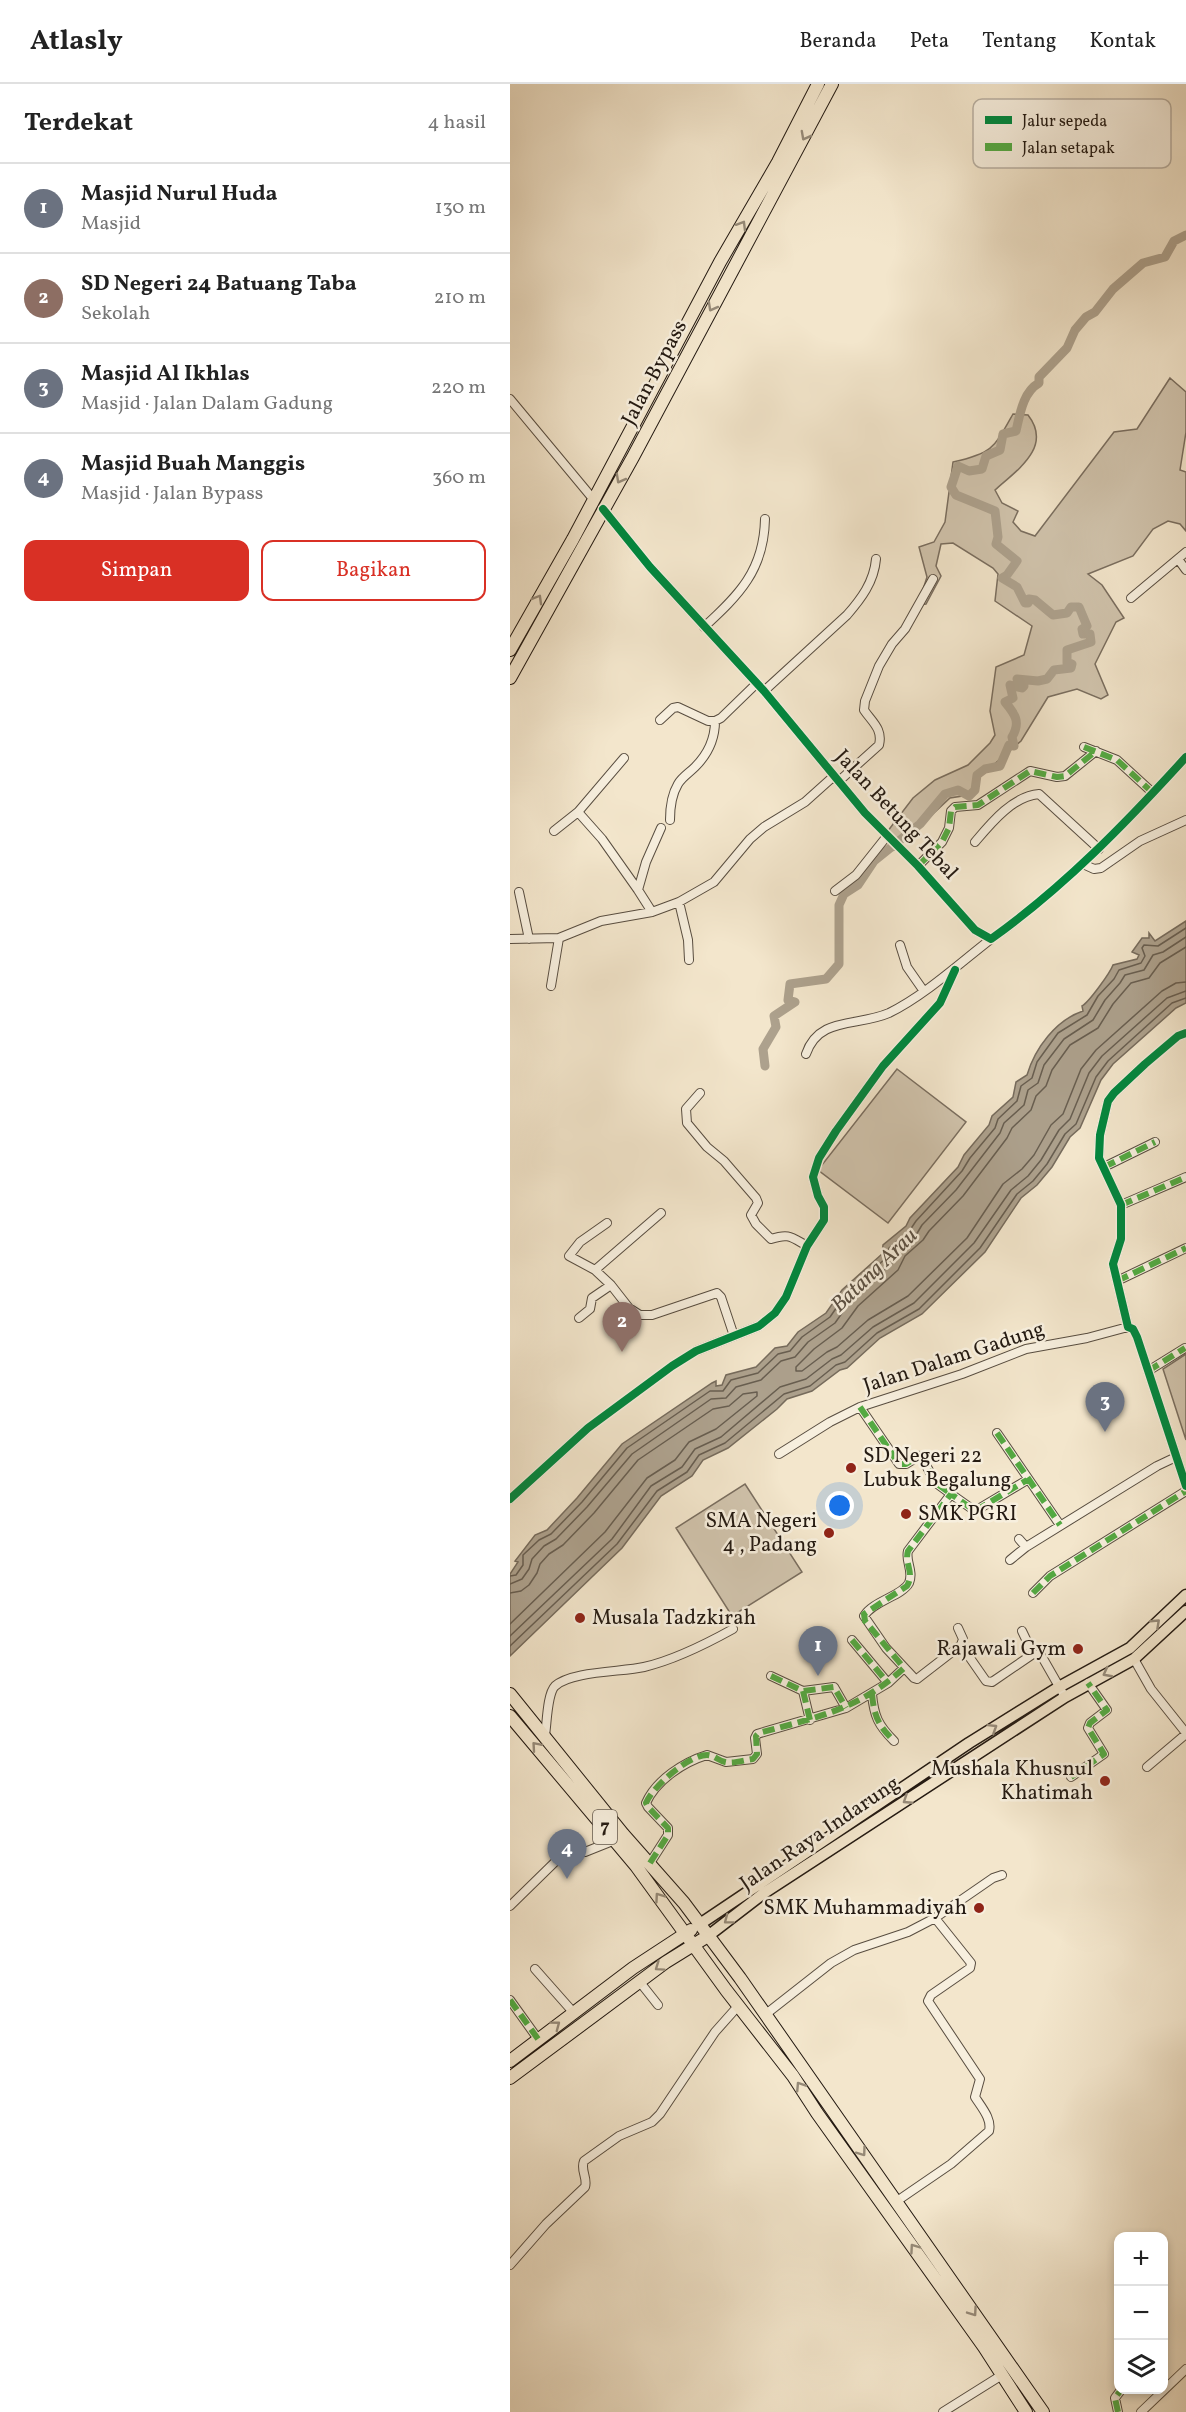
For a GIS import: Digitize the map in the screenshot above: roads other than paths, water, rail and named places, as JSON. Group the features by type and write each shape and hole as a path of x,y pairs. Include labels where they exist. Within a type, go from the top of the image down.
{"highway":[{"name":"Jalan Bypass","path":"510,678 720,262 778,162 818,84"},
{"name":"Jalan Bypass","path":"510,650 599,504 734,269 832,84"},
{"path":"720,262 734,269"},
{"path":"510,1694 623,1834 700,1924 766,2014 827,2105 897,2201 1043,2412"},
{"name":"7","path":"511,1719 615,1840 686,1933 793,2076 1002,2375"},
{"name":"Jalan Raya Indarung","path":"510,2061 573,2012 700,1924"},
{"name":"Jalan Raya Indarung","path":"510,2078 639,1981 708,1936"},
{"path":"1002,2375 1026,2412"}],"main road":[{"name":"Jalan Raya Indarung","path":"700,1924 974,1740 1059,1687 1130,1648 1186,1595"},
{"name":"Jalan Raya Indarung","path":"708,1936 764,1893 1065,1697 1134,1659 1186,1611"},
{"path":"974,1740 982,1751"}],"street":[{"name":"Jalan Betung Tebal","path":"510,399 650,567 764,691 891,840 918,866 975,930 991,939"},
{"path":"704,627 732,602 747,583 760,553 765,519"},
{"path":"1131,598 1186,552"},
{"path":"764,691 847,615 858,602 875,571 876,559"},
{"path":"1178,559 1186,570"},
{"path":"510,939 559,938 601,921 652,912 679,902 714,882 750,839 764,827 805,802 879,745 880,735 876,725 864,710 865,701 879,666 892,644 905,629 933,579"},
{"path":"660,720 673,708 678,707 708,721 715,721 756,684"},
{"path":"670,820 675,791 683,778 707,751 714,732 715,721"},
{"path":"1084,747 1120,762 1153,793"},
{"path":"918,866 942,842 949,828 951,811 955,807 978,805 1027,772 1035,771 1057,777 1068,775 1096,752"},
{"path":"806,1054 812,1040 821,1031 889,1012 955,970 1083,864 1186,757"},
{"path":"554,831 578,812 624,758"},
{"path":"975,842 993,821 1024,797 1039,794 1099,849"},
{"path":"578,812 602,839 652,912"},
{"path":"1083,864 1094,869 1101,868 1145,838 1186,820"},
{"path":"638,890 646,862 661,828"},
{"path":"835,891 856,876 891,840"},
{"path":"519,892 529,939"},
{"path":"679,902 688,940 689,960"},
{"path":"551,986 559,938"},
{"path":"900,945 907,967 923,990"},
{"path":"510,1499 588,1428 672,1366 696,1351 759,1326 775,1313 786,1298 807,1246 824,1220 824,1208 813,1177 819,1158 883,1066 940,1004 955,970"},
{"path":"1186,1032 1145,1064 1108,1101 1098,1151 1120,1205 1121,1239 1113,1264 1128,1327 1133,1329 1186,1486"},
{"path":"700,1093 686,1109 687,1123 756,1198 758,1203 752,1215 756,1224 771,1239 787,1235 807,1246"},
{"path":"1104,1167 1155,1142"},
{"path":"1120,1205 1186,1177"},
{"path":"595,1270 662,1213"},
{"path":"607,1223 580,1242 569,1256 595,1270 611,1285 628,1308 640,1315 652,1315 717,1293 721,1297 734,1336"},
{"path":"1117,1281 1186,1248"},
{"path":"579,1318 590,1308 592,1298 611,1285"},
{"name":"Jalan Dalam Gadung","path":"779,1454 830,1422 861,1407 962,1374 1026,1349 1086,1338 1128,1327"},
{"path":"1148,1371 1185,1348"},
{"path":"861,1407 899,1464 906,1464 919,1456 936,1482 975,1511 1027,1480"},
{"path":"997,1434 1060,1525"},
{"path":"1010,1560 1060,1525 1157,1466 1176,1457"},
{"path":"1034,1593 1050,1576 1186,1491"},
{"path":"951,1494 908,1551 906,1557 911,1570 907,1586 864,1614 865,1621 914,1678 921,1678 961,1645 963,1639 958,1628"},
{"path":"1018,1539 1026,1547"},
{"path":"545,1735 552,1690 561,1683 592,1674 646,1666 689,1650 733,1629"},
{"path":"1022,1631 1033,1654"},
{"path":"852,1640 888,1683"},
{"path":"961,1645 988,1682 995,1681 1033,1654 1041,1655 1065,1697"},
{"path":"1134,1659 1151,1689 1185,1738 1147,1767"},
{"path":"652,1866 668,1835 668,1828 646,1803 664,1780 687,1763 707,1755 726,1762 753,1759 757,1754 755,1738 757,1734 846,1708 888,1683 904,1668"},
{"path":"771,1676 803,1691 834,1687 846,1708"},
{"path":"1071,1777 1104,1754 1088,1728 1089,1723 1107,1710 1088,1683"},
{"path":"803,1691 810,1720"},
{"path":"872,1694 878,1722 894,1742"},
{"path":"510,1906 557,1860 569,1853 585,1852 615,1840"},
{"path":"766,2014 819,1972 854,1950 908,1932 935,1918 993,1878 1002,1875"},
{"path":"897,2201 951,2164 990,2128 990,2122 975,2097 980,2079 928,2001 931,1995 970,1968 972,1963 935,1918"},
{"path":"535,1969 573,2012"},
{"path":"639,1981 658,2005"},
{"path":"510,2000 538,2039"},
{"path":"510,2265 546,2224 585,2187 584,2161 619,2136 652,2122 660,2114 715,2032 738,2005"},
{"path":"1141,2412 1186,2370"},
{"path":"943,2412 1002,2375"},
{"path":"1118,2394 1115,2398 1118,2412"}],"water":[{"name":"Batang Arau","path":"1186,921 1186,1003 1176,1008 1113,1064 1101,1080 1080,1128 1070,1137 1052,1167 1037,1185 1021,1198 985,1252 922,1314 880,1338 847,1368 840,1370 812,1391 787,1399 728,1448 703,1460 692,1476 661,1496 622,1548 510,1656 510,1574 518,1562 515,1561 535,1535 547,1530 622,1444 712,1383 716,1381 716,1386 722,1385 726,1375 756,1367 775,1348 787,1346 798,1332 826,1313 842,1290 882,1254 883,1245 906,1226 910,1218 958,1167 964,1155 989,1125 992,1116 1013,1097 1016,1082 1027,1075 1041,1045 1064,1021 1083,1011 1082,1006 1099,987 1113,965 1137,959 1139,955 1132,952 1142,938 1149,938 1149,933 1155,941"}],"waterway":[{"path":"765,1066 763,1049 776,1027 774,1016 795,1002 788,1000 790,984 826,979 839,964 839,905 844,894 858,885 874,861 920,824 945,794 958,790 969,796 975,790 977,775 985,769 1000,766 1009,745 1014,746 1012,737 1015,732 1016,718 1005,702 1013,698 1010,685 1022,688 1024,686 1017,679 1038,681 1047,679 1054,670 1071,668 1072,664 1067,663 1067,650 1091,642 1090,634 1083,634 1082,629 1087,626 1079,607 1071,607 1067,613 1053,615 1035,600 1029,599 1028,603 1025,603 1017,587 1002,578 1017,561 996,544 998,537 995,511 956,495 951,487 958,466 969,471 982,469 986,456 1000,450 1003,434 1016,431 1023,404 1029,392 1039,383 1039,377 1067,348 1075,330 1086,317 1095,312 1113,289 1143,263 1165,257 1174,241 1186,235"}],"place":[{"name":"SD Negeri 24 Batuang Taba","path":"622,1352"},
{"name":"Masjid Al Ikhlas","path":"1105,1432"},
{"name":"SD Negeri 22 Lubuk Begalung","path":"851,1468"},
{"name":"SMK PGRI","path":"906,1514"},
{"name":"SMA Negeri 4 , Padang","path":"829,1533"},
{"name":"Musala Tadzkirah","path":"580,1618"},
{"name":"Rajawali Gym","path":"1078,1649"},
{"name":"Masjid Nurul Huda","path":"818,1676"},
{"name":"Mushala Khusnul Khatimah","path":"1105,1781"},
{"name":"Masjid Buah Manggis","path":"567,1879"},
{"name":"SMK Muhammadiyah","path":"979,1908"}]}
